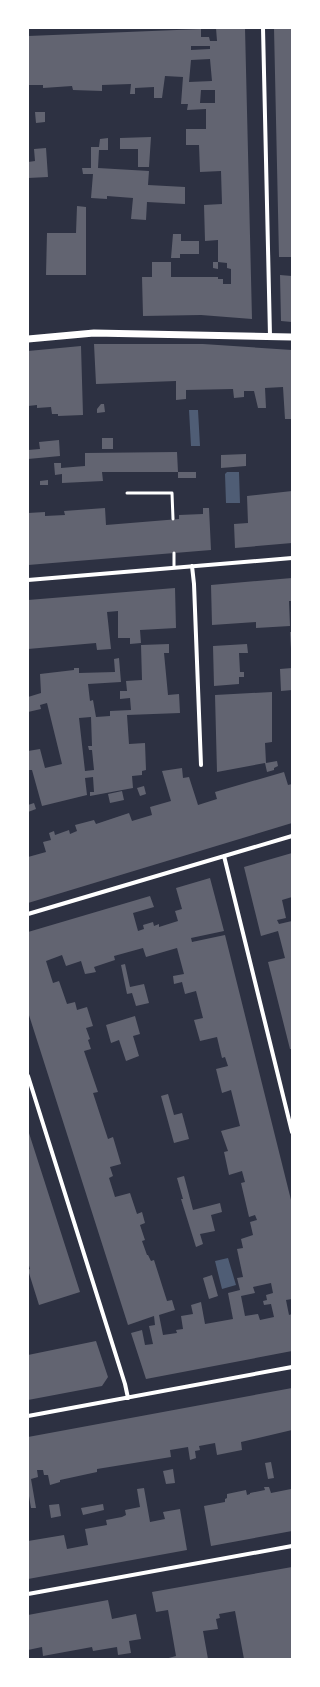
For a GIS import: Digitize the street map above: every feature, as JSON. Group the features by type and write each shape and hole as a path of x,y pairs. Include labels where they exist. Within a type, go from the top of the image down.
{"street":[{"path":"263,28 270,336"},
{"path":"28,339 94,333 292,337"},
{"path":"28,580 292,558"},
{"path":"192,566 201,765"},
{"path":"28,914 292,836"},
{"path":"224,856 292,1132"},
{"path":"28,1076 125,1384 128,1398"},
{"path":"28,1416 292,1367"},
{"path":"28,1594 292,1546"}],"lane":[{"path":"127,493 172,493 173,519"},
{"path":"174,553 174,567"}],"water":[{"path":"189,410 198,410 200,446 191,446"},
{"path":"227,472 239,472 240,503 226,503 225,474"},
{"path":"228,1258 236,1285 222,1289 215,1261"}],"building":[{"path":"216,28 245,28 252,319 201,315 143,316 142,277 152,277 152,262 171,262 171,277 218,277 218,279 223,279 223,284 231,284 231,269 227,268 227,263 218,262 218,240 205,241 204,205 222,204 221,171 200,172 199,145 186,145 186,129 206,129 206,109 187,110 188,104 181,104 183,77 165,76 162,98 154,98 154,87 135,88 135,94 130,94 131,84 102,85 102,91 73,90 72,86 43,88 43,85 28,85 28,36 201,29 201,37 209,37 210,41 217,41","holes":["191,46 210,46 210,49 191,50","210,59 212,81 189,82 191,60","201,90 215,90 215,103 200,103"]},
{"path":"274,28 292,28 292,257 279,257"},
{"path":"35,112 45,112 45,122 36,123"},
{"path":"151,137 149,167 138,167 138,149 120,149 120,138"},
{"path":"108,138 108,150 99,150 98,168 149,171 148,185 185,187 185,204 147,202 146,220 131,219 133,198 107,196 107,199 91,198 93,174 83,174 82,168 91,168 91,147 99,147 100,139"},
{"path":"46,148 48,177 28,178 28,162 35,161 34,149"},
{"path":"77,206 86,207 86,275 46,275 47,233 76,233"},
{"path":"173,234 181,234 181,241 199,241 199,254 180,254 180,258 171,258"},
{"path":"213,262 218,262 218,269 213,268"},
{"path":"280,275 292,276 292,322 281,321"},
{"path":"94,344 203,344 292,350 292,419 285,419 283,387 265,388 266,408 258,408 254,391 244,391 244,397 234,398 233,389 186,390 186,399 176,400 176,381 96,384"},
{"path":"81,346 83,415 58,416 58,414 52,414 51,407 37,408 37,405 28,406 28,351"},
{"path":"101,404 104,404 105,412 97,413 97,409"},
{"path":"102,438 113,438 113,449 102,449"},
{"path":"59,440 60,456 28,459 28,450 40,449 39,442"},
{"path":"177,452 178,472 102,472 103,481 62,483 62,474 55,475 54,463 61,463 61,468 85,466 85,453"},
{"path":"246,454 246,466 221,468 221,455"},
{"path":"178,472 196,472 196,478 178,478"},
{"path":"48,480 48,485 40,485 40,481"},
{"path":"292,491 292,543 235,548 234,524 248,523 247,496"},
{"path":"105,508 106,525 179,519 179,515 203,514 203,508 209,508 211,550 28,565 28,513 45,512 45,516 65,515 64,511"},
{"path":"292,578 292,601 289,601 290,626 256,628 256,622 212,625 211,585"},
{"path":"175,588 176,628 140,630 141,643 130,644 130,638 118,638 118,611 107,612 111,649 97,650 96,643 28,649 28,600"},
{"path":"290,632 292,632 292,649 291,649"},
{"path":"169,644 169,653 164,653 168,695 179,694 180,713 127,715 129,744 145,743 146,770 142,771 142,775 132,776 133,788 90,796 90,792 94,792 93,777 85,778 87,795 42,806 32,770 28,770 28,751 40,749 45,768 62,764 47,703 40,705 41,709 28,712 28,697 41,693 40,674 74,670 74,668 79,668 79,673 115,672 114,659 119,658 121,682 88,684 90,701 93,700 96,717 110,716 110,711 131,710 130,698 120,699 120,691 127,691 126,681 142,680 141,645","holes":["91,717 92,746 88,746 89,750 92,750 94,770 85,771 79,718"]},
{"path":"247,644 248,653 239,653 240,672 244,672 244,677 239,677 239,684 214,686 213,646"},
{"path":"292,668 292,690 281,691 280,669"},
{"path":"272,692 272,742 265,743 266,763 277,761 278,766 274,768 274,770 267,772 265,763 217,772 215,695"},
{"path":"182,768 183,778 189,777 198,805 217,799 215,792 284,772 288,785 292,784 292,823 28,903 28,857 46,852 43,842 51,840 49,833 54,831 55,835 69,830 70,834 77,831 75,825 94,820 96,824 129,813 132,821 152,815 150,807 171,801 162,771"},
{"path":"144,786 146,794 140,796 137,788"},
{"path":"122,791 124,800 110,803 108,794"},
{"path":"34,803 36,809 28,812 28,805"},
{"path":"292,853 292,897 282,900 286,918 277,920 279,924 292,921 292,1049 290,1049 268,962 285,958 278,931 261,936 244,867"},
{"path":"210,878 224,931 191,938 192,942 225,935 292,1204 292,1299 286,1300 289,1315 292,1314 292,1351 146,1379 131,1333 142,1330 145,1345 153,1344 149,1326 155,1325 154,1316 128,1325 28,1012 28,932 150,896 154,907 133,913 138,931 144,929 143,925 153,922 154,926 159,924 159,927 178,921 175,911 182,909 176,888","holes":["143,948 146,957 177,948 184,974 173,976 174,984 182,982 185,994 196,991 203,1018 194,1020 200,1041 217,1037 222,1058 225,1057 228,1066 216,1069 222,1093 231,1090 240,1126 221,1131 228,1151 224,1152 229,1175 242,1171 245,1182 241,1183 249,1217 255,1215 257,1220 250,1222 253,1235 241,1239 243,1248 237,1249 243,1277 237,1278 240,1290 228,1293 233,1319 205,1324 201,1302 191,1305 193,1314 181,1316 183,1329 176,1330 177,1333 163,1335 159,1315 175,1310 172,1300 167,1301 154,1260 151,1261 147,1255 142,1241 145,1240 140,1225 145,1223 142,1212 137,1214 130,1193 115,1197 109,1178 113,1176 110,1167 121,1164 113,1137 108,1139 93,1093 98,1092 84,1051 91,1049 88,1040 90,1039 86,1028 93,1026 87,1007 77,1010 75,1002 67,1004 59,981 53,983 46,961 62,955 66,966 81,961 85,974 96,972 94,967 115,960 114,956","271,1283 273,1293 266,1295 267,1300 263,1301 264,1305 271,1304 274,1317 260,1320 258,1314 245,1316 241,1296 255,1293 253,1287"]},
{"path":"125,964 130,987 144,984 149,1003 136,1006 132,993 127,994 121,965"},
{"path":"135,1016 140,1034 133,1036 139,1056 126,1061 119,1040 111,1043 106,1025"},
{"path":"168,1094 174,1115 182,1113 189,1139 174,1143 161,1096"},
{"path":"28,1130 80,1292 39,1305 28,1270 30,1269 28,1262"},
{"path":"184,1176 193,1210 220,1203 222,1212 211,1215 215,1231 200,1234 203,1244 196,1247 181,1199 183,1199 177,1178"},
{"path":"212,1275 218,1296 209,1299 203,1278"},
{"path":"96,1341 108,1377 102,1386 28,1400 28,1355"},
{"path":"292,1388 292,1430 241,1442 242,1450 217,1455 215,1443 199,1446 200,1450 195,1451 196,1458 190,1460 188,1447 170,1450 171,1457 97,1469 97,1472 60,1480 60,1482 50,1485 48,1475 44,1475 43,1470 37,1470 38,1477 31,1479 36,1508 31,1508 28,1490 28,1437"},
{"path":"271,1462 274,1478 268,1479 265,1463"},
{"path":"173,1469 175,1483 166,1484 163,1471"},
{"path":"264,1487 269,1487 271,1493 291,1489 292,1531 211,1546 204,1506 225,1502 227,1494 246,1490 247,1495 265,1490"},
{"path":"144,1488 150,1522 165,1519 163,1512 180,1509 187,1550 28,1579 28,1541 64,1535 67,1549 88,1545 85,1529 107,1525 106,1520 122,1517 126,1515 125,1510 140,1507 137,1489"},
{"path":"59,1504 61,1516 51,1518 49,1505"},
{"path":"103,1504 104,1510 83,1515 81,1508"},
{"path":"292,1567 292,1659 244,1659 235,1611 219,1614 220,1618 216,1619 218,1629 203,1631 208,1659 165,1659 176,1656 168,1610 156,1612 152,1592"},
{"path":"108,1600 112,1619 136,1614 141,1639 129,1641 131,1653 118,1655 117,1647 93,1651 92,1647 43,1656 42,1647 28,1650 28,1615"}]}
